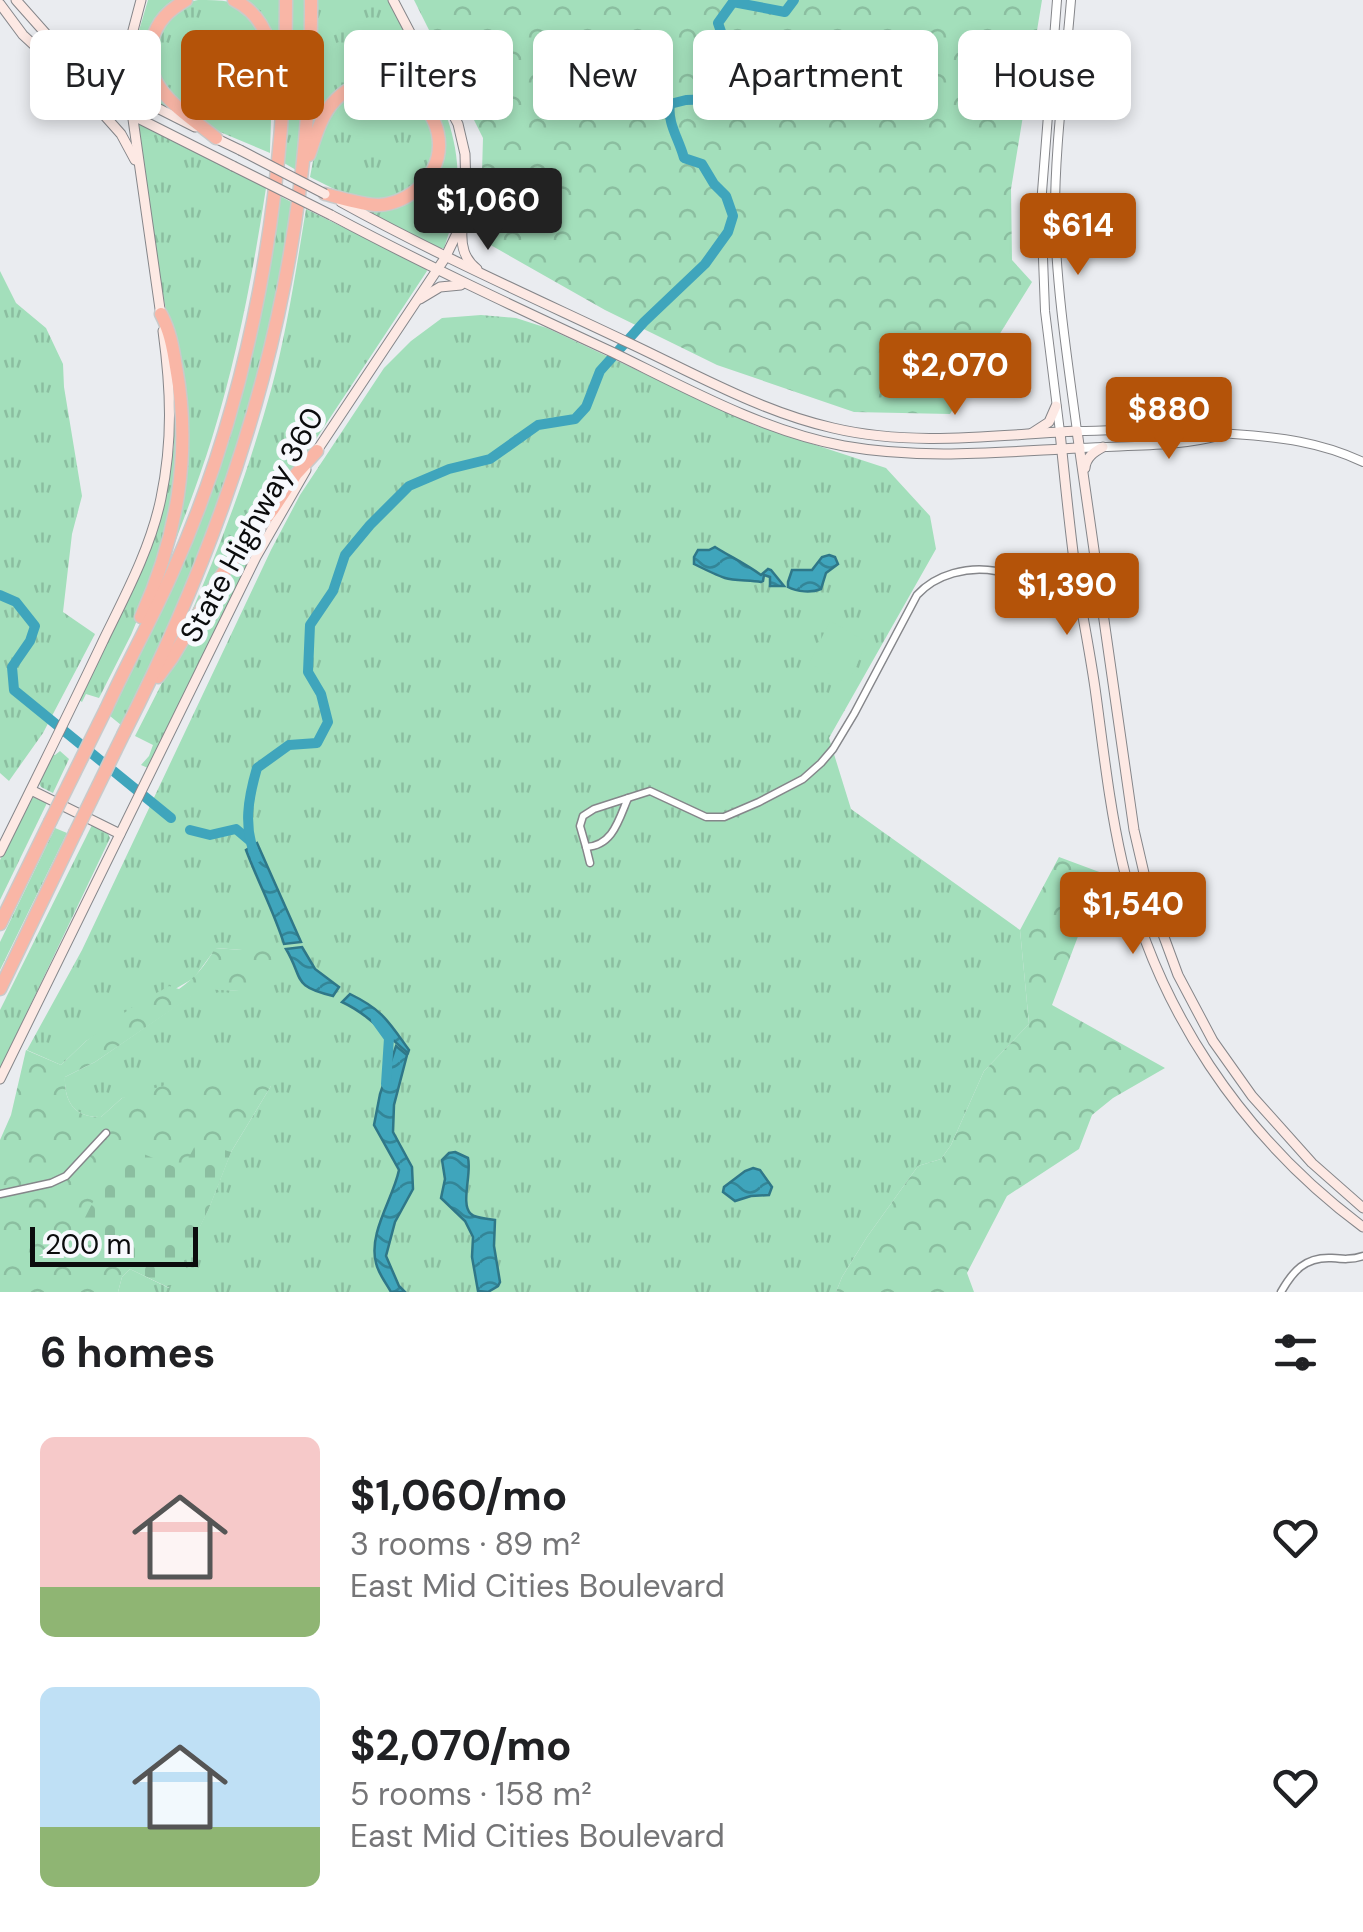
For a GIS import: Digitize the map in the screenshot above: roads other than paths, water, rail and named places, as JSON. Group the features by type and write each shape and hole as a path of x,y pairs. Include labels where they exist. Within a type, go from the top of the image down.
{"highway":[{"path":"186,0 162,18 155,31 150,46 151,72 164,95 216,138"},
{"path":"234,0 257,16 269,40 279,156"},
{"path":"0,924 174,570 222,435 256,303 268,236 279,156 286,0"},
{"path":"0,989 201,568 255,412 280,307 302,176 311,0"},
{"path":"302,176 321,120 350,89 379,83 394,85 420,100 435,123 438,137 434,165 420,187 401,200 379,204 326,194"},
{"path":"117,685 118,669 162,562 182,470 179,382 168,328 161,314"},
{"path":"144,694 172,658 223,573 317,451"},
{"path":"0,908 22,866 36,849"}],"main road":[{"path":"133,30 140,0"},
{"name":"State Highway 360","path":"0,1079 256,557 317,451 445,258 462,223 465,154 458,124 393,0"},
{"path":"18,3 42,30"},
{"path":"0,4 30,41"},
{"path":"161,110 445,258 773,409 833,428 922,439 1077,431 1136,838 1150,899 1178,975 1213,1041 1269,1117 1312,1164 1363,1208"},
{"path":"108,120 139,168"},
{"path":"0,852 129,586 161,502 171,400 133,120"},
{"path":"140,120 437,270 788,432 848,446 924,454 1080,448"},
{"path":"462,223 461,242 468,262 505,286"},
{"path":"418,300 434,289 450,285 477,289"},
{"path":"1026,436 1048,422 1056,406"},
{"path":"1060,432 1077,580 1118,842 1140,924 1163,982 1198,1049 1248,1118 1271,1146 1363,1227"},
{"path":"1084,476 1086,462 1103,446"},
{"path":"1023,452 1048,455 1065,472"},
{"path":"31,790 120,834"},
{"path":"1118,842 1136,838"}],"street":[{"path":"1057,0 1042,176 1042,263 1060,432"},
{"path":"1071,0 1058,148 1056,224 1077,431 1209,429 1227,434 1291,438 1363,462"},
{"path":"1074,406 1087,424 1106,431"},
{"path":"1080,448 1200,441 1227,434"},
{"path":"590,863 580,826 583,816 594,809 650,791 706,817 724,817 802,779 821,763 841,736 917,596 930,583 956,573 986,570 1035,582 1097,578"},
{"path":"586,847 597,846 609,838 628,798"},
{"path":"0,1194 66,1176 106,1133"},
{"path":"1281,1292 1304,1264 1323,1258 1363,1256"}],"water":[{"path":"715,547 761,575 771,570 784,586 770,586 770,577 764,575 761,582 729,579 694,564 698,550"},
{"path":"829,555 838,564 826,573 821,589 804,591 788,587 792,570 812,570 822,557"},
{"path":"257,843 301,942 284,944 246,850"},
{"path":"302,947 315,969 339,987 333,996 310,989 300,980 286,949"},
{"path":"350,994 384,1017 408,1053 369,1019 342,1002"},
{"path":"396,1046 407,1055 394,1105 393,1132 412,1167 413,1189 395,1222 386,1256 405,1292 391,1292 378,1270 374,1252 378,1228 399,1170 374,1125"},
{"path":"455,1152 468,1158 468,1210 476,1217 495,1220 494,1246 500,1282 488,1292 478,1291 473,1237 465,1221 441,1198 445,1179 442,1160"},
{"path":"753,1168 760,1170 772,1187 769,1195 735,1201 723,1192 724,1187"}],"waterway":[{"path":"256,858 248,813 257,768 289,745 317,743 328,722 321,694 308,672 310,625 333,591 345,555 409,486 449,469 490,459 538,425 575,419 586,407 600,371 705,264 728,232 733,216 726,196 702,164 684,158 672,124 670,104 714,99 728,52 718,23 733,2 785,12 794,0"},
{"path":"0,595 16,602 35,626 12,667 14,690 171,818"},
{"path":"190,830 210,835 236,829 249,840"},
{"path":"376,1020 389,1038 386,1084"}]}
